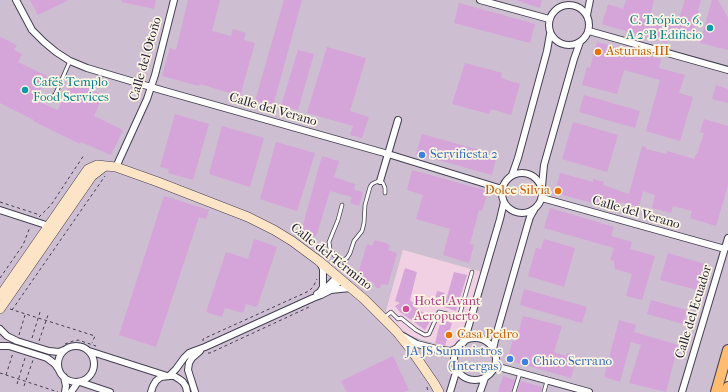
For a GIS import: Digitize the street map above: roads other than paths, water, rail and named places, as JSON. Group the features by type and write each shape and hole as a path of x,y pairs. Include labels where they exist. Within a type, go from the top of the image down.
{"main road":[{"path":"716,392 728,350"},
{"path":"726,392 728,387"}],"street":[{"name":"Calle del Verano","path":"16,0 32,30 44,42 70,61 87,68 502,188"},
{"name":"Calle del Otoño","path":"110,168 147,99 174,0"},
{"path":"480,0 549,19"},
{"path":"559,7 561,0"},
{"path":"587,15 590,0"},
{"path":"567,4 574,5 583,9 587,15 590,24 589,31 585,38 580,42 571,46 564,45 554,40 550,34 548,27 549,19 554,11 559,7 567,4"},
{"path":"589,31 728,70"},
{"path":"512,175 547,51 550,34"},
{"path":"493,349 530,217 542,198 544,165 580,42"},
{"path":"380,180 398,120"},
{"path":"0,296 88,169 97,165 110,168"},
{"path":"1,308 92,176 98,170 110,168"},
{"name":"Calle del Término","path":"110,168 202,199 260,223 292,241 352,288 397,332 412,351 439,392"},
{"path":"534,210 521,214 509,209 502,196 502,188 507,179 512,175 522,172 529,173 538,180 542,186"},
{"name":"Calle del Verano","path":"542,198 725,250"},
{"path":"464,342 504,202"},
{"path":"0,210 49,226"},
{"name":"Calle del Ecuador","path":"682,392 728,238"},
{"path":"319,261 323,274 323,287 320,292"},
{"path":"194,392 188,370 189,363 196,354 205,348 322,295 331,290 338,283 339,278"},
{"path":"313,298 334,280 339,278"},
{"path":"331,290 352,288"},
{"path":"0,329 13,340 43,350 55,352 64,347 80,346 90,348 168,376"},
{"path":"397,332 417,344 440,350 451,351 464,342 474,339 481,339 489,344 493,349 496,359 495,366 491,373 485,378 477,380 462,376 454,362 455,354 459,346"},
{"path":"0,346 9,346 46,358 55,364 64,377 68,380 110,392"},
{"path":"59,370 59,359 64,347"},
{"path":"71,392 79,382 85,380 93,371 94,360 90,348"},
{"path":"168,376 189,354 205,348"},
{"path":"495,366 589,392"},
{"path":"450,392 457,369"},
{"path":"151,392 156,381 168,376 174,376 194,392"},
{"path":"64,377 66,386 65,392"},
{"path":"480,392 485,378"},
{"path":"183,382 187,392"}],"lane":[{"path":"47,99 56,95 70,61"},
{"path":"342,205 329,242 330,249 334,255 342,260 347,258 354,241 362,231 365,205 370,187 372,184 380,180 384,183 385,193"},
{"path":"384,319 391,312 425,335 429,334 440,312 459,318 472,272"},
{"path":"514,392 520,373"},
{"path":"544,392 547,381"}],"place":[{"name":"C. Trópico, 6, A 2ºB Edificio","path":"710,28"},
{"name":"Asturias III","path":"598,52"},
{"name":"Cafés Templo Food Services","path":"25,90"},
{"name":"Servifiesta 2","path":"422,155"},
{"name":"Dolce Silvia","path":"558,191"},
{"name":"Hotel Avant Aeropuerto","path":"406,309"},
{"name":"Casa Pedro","path":"449,335"},
{"name":"JA JS Suministros (Intergas)","path":"510,359"},
{"name":"Chico Serrano","path":"525,362"}]}
